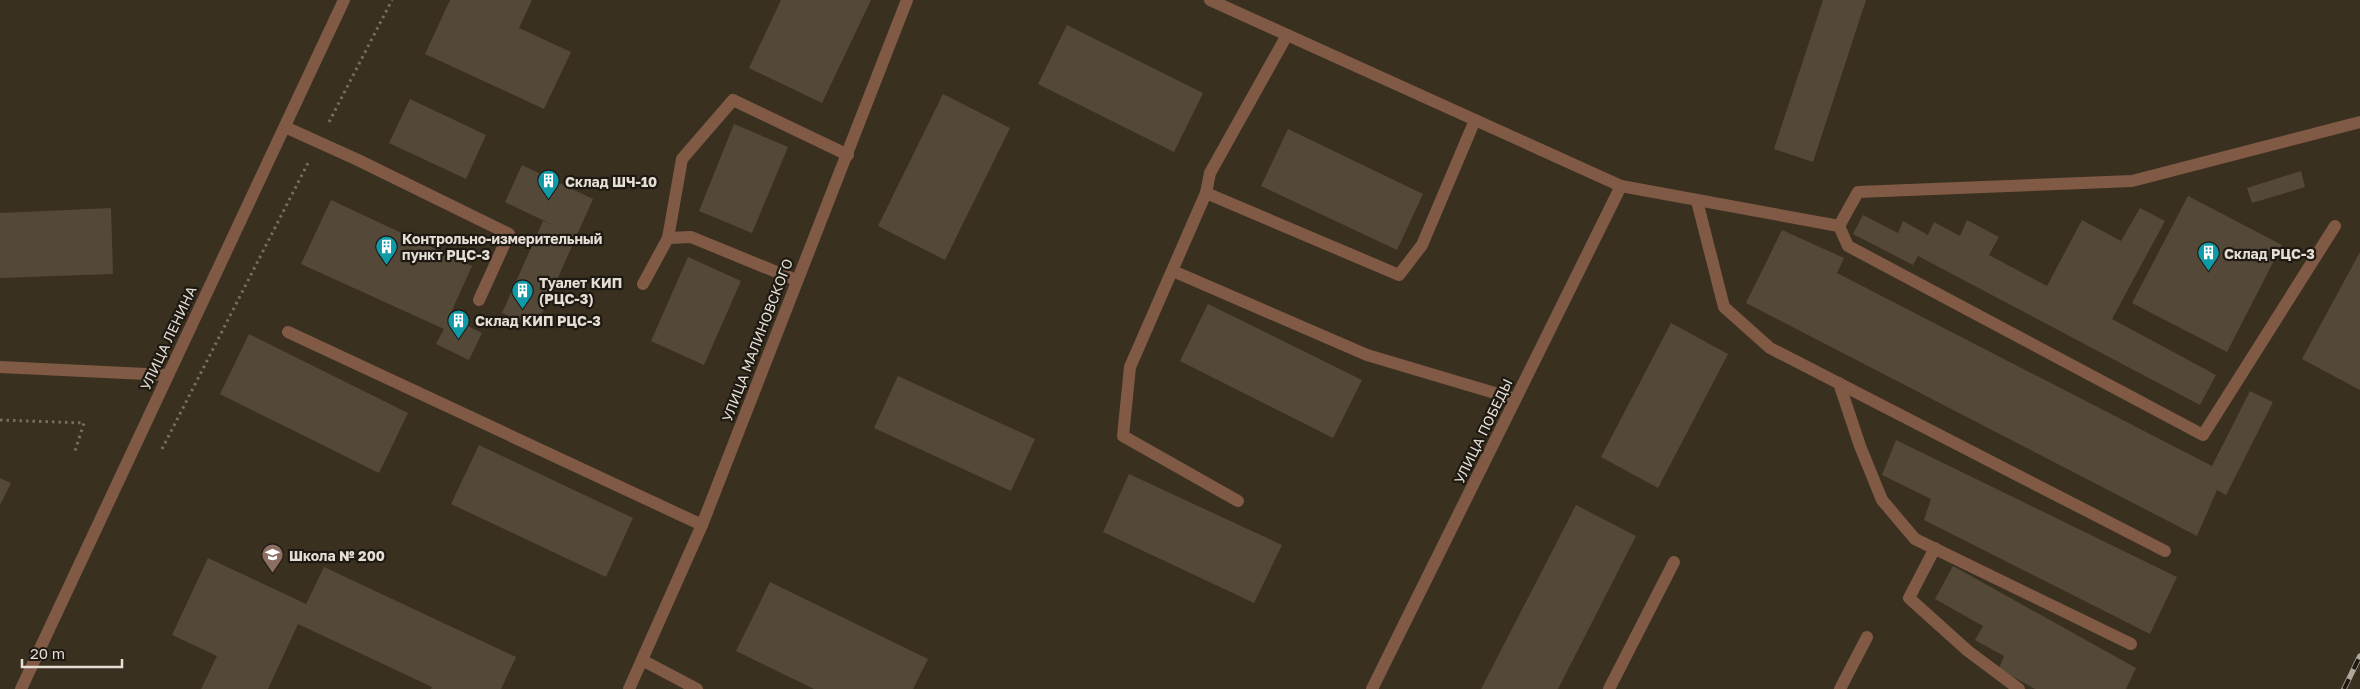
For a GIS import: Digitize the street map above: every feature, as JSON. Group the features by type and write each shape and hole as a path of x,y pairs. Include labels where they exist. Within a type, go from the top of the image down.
{"street":[{"name":"УЛИЦА ЛЕНИНА","path":"20,689 344,0"},
{"name":"УЛИЦА МАЛИНОВСКОГО","path":"629,689 702,525 796,280 848,155 907,0"},
{"path":"1210,0 1621,186 1839,226"},
{"path":"1238,501 1122,436 1130,367 1206,193 1210,173 1287,35"},
{"path":"643,284 668,238 682,159 733,100 848,155"},
{"path":"1206,193 1400,275 1422,244 1475,120"},
{"path":"1839,226 1858,192 2132,181 2360,122"},
{"path":"285,127 509,234 479,300"},
{"name":"УЛИЦА ПОБЕДЫ","path":"1372,689 1621,186"},
{"path":"1697,201 1724,307 1770,348 2165,551"},
{"path":"1839,226 1848,246 2204,435 2335,226"},
{"path":"668,238 691,238 796,280"},
{"path":"1173,271 1368,355 1515,399"},
{"path":"288,332 702,525"},
{"path":"0,367 167,375"},
{"path":"1839,383 1860,446 1882,500 1915,539 2131,644"},
{"path":"1935,548 1909,598 1968,651 2018,689"},
{"path":"1610,689 1674,562"},
{"path":"1840,689 1867,637"},
{"path":"642,660 697,689"}],"path":[{"path":"161,452 392,0"},
{"path":"0,420 84,424 74,454"}],"building":[{"path":"450,0 532,0 519,28 571,52 544,109 425,54"},
{"path":"781,0 871,0 822,103 749,68"},
{"path":"1823,0 1866,0 1813,162 1774,149"},
{"path":"1067,25 1203,93 1174,152 1038,84"},
{"path":"943,94 1010,128 945,260 878,226"},
{"path":"410,99 486,135 466,179 389,143"},
{"path":"734,124 788,147 752,233 699,211"},
{"path":"1288,129 1423,194 1397,250 1261,186"},
{"path":"522,165 593,199 536,327 502,313 543,221 555,226 505,202"},
{"name":"Склад РЦС-3","path":"2301,171 2305,187 2252,203 2247,188"},
{"path":"2188,196 2282,245 2227,352 2132,303"},
{"name":"Контрольно-измерительный пункт РЦС-3","path":"331,200 472,266 449,317 482,333 469,360 436,344 444,329 301,264"},
{"path":"111,208 113,274 0,278 0,213"},
{"path":"2140,208 2165,221 2112,319 2216,375 2200,405 1918,256 1913,265 1853,234 1863,215 1898,233 1903,221 1928,235 1934,222 1960,236 1967,220 1999,237 1989,255 2047,286 2082,220 2121,241"},
{"path":"1782,230 1844,258 1837,273 2212,466 2250,391 2273,402 2226,495 2217,490 2197,536 1746,303"},
{"name":"Склад РЦС-3","path":"2360,252 2360,390 2302,359"},
{"path":"688,257 741,281 704,365 651,341"},
{"path":"1208,304 1362,380 1333,438 1180,361"},
{"path":"1671,323 1728,354 1658,488 1601,457"},
{"path":"249,334 408,413 379,473 220,394"},
{"path":"898,376 1035,439 1011,491 874,428"},
{"path":"1896,440 2177,577 2150,634 1924,520 1931,499 1882,475"},
{"path":"479,445 633,518 606,577 451,504"},
{"path":"1129,474 1282,545 1254,603 1103,532"},
{"path":"0,478 11,483 0,505"},
{"path":"1576,505 1636,536 1558,689 1481,689"},
{"path":"208,558 306,604 324,567 516,657 501,689 431,689 432,687 298,624 268,689 201,689 217,656 172,635"},
{"path":"1953,566 2136,668 2126,689 2035,689 1999,669 2004,656 1975,640 1983,626 1935,599"},
{"path":"770,582 928,659 913,689 814,689 736,651"}],"railway":[{"path":"2344,689 2360,656"}],"place":[{"name":"Склад ШЧ-10","path":"549,200"},
{"name":"Контрольно-измерительный пункт РЦС-3","path":"386,265"},
{"name":"Склад РЦС-3","path":"2208,272"},
{"name":"Туалет КИП (РЦС-3)","path":"523,309"},
{"name":"Склад КИП РЦС-3","path":"459,339"},
{"name":"Школа № 200","path":"273,574"}]}
